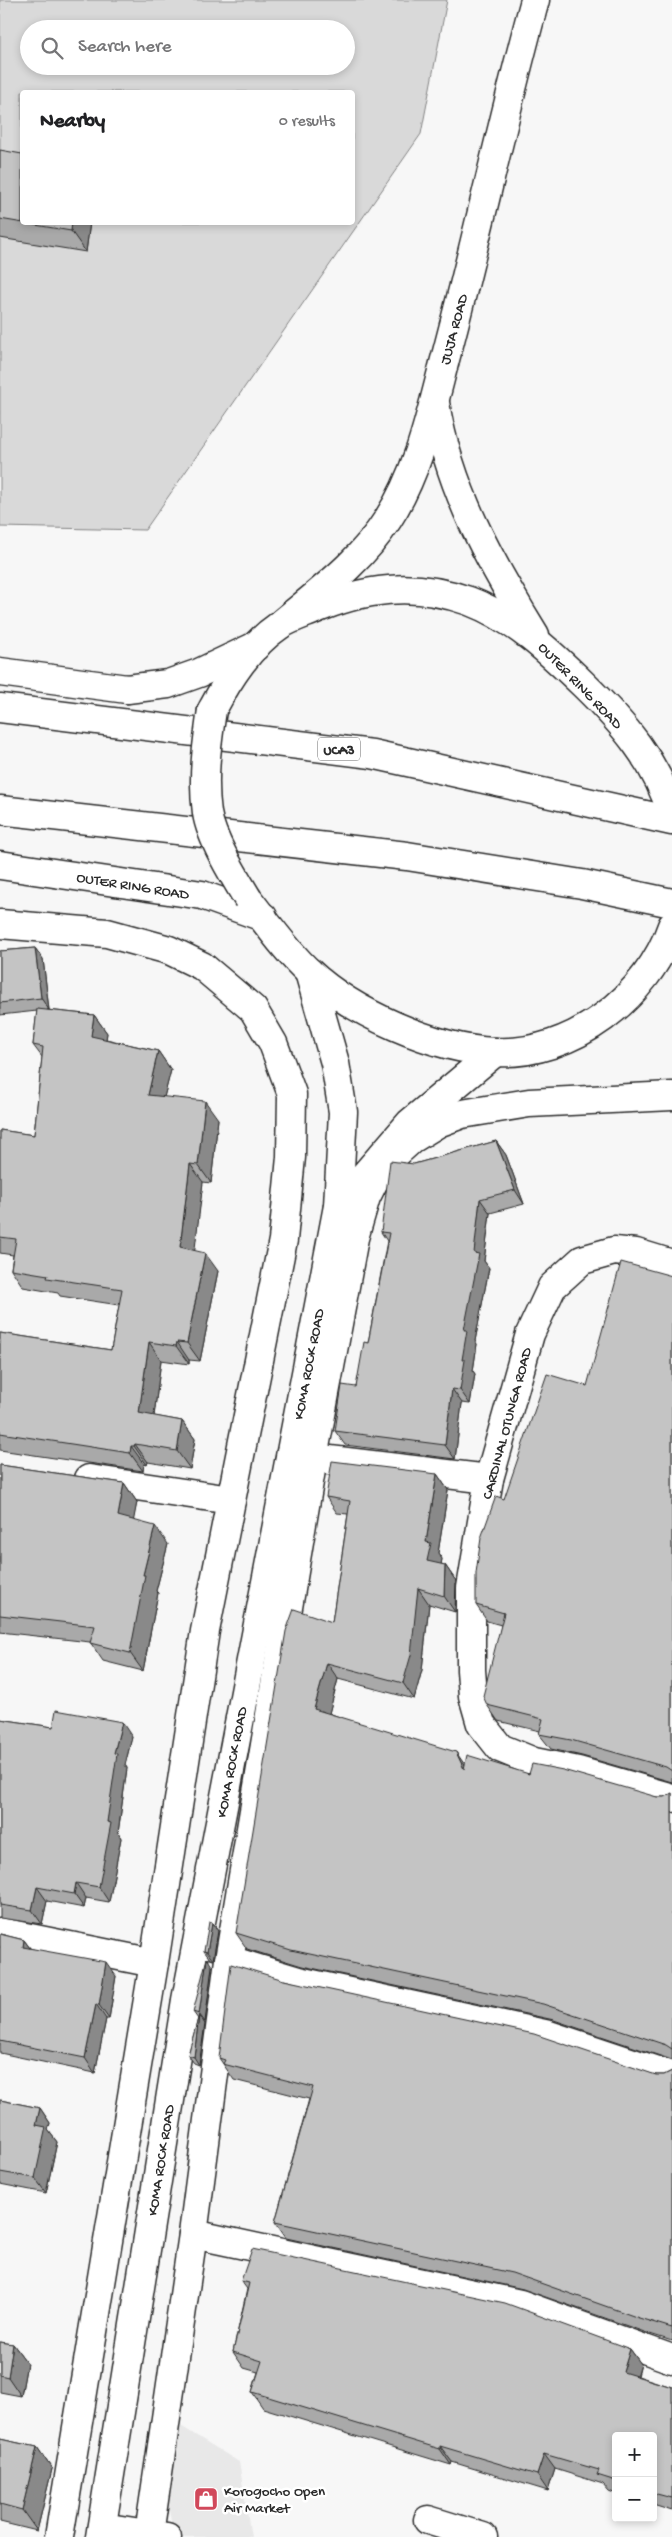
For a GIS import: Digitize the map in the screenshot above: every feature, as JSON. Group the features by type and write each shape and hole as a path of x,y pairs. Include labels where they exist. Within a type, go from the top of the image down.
{"street":[{"name":"JUJA ROAD","path":"535,0 473,254 434,399 440,435 482,547 538,641"},
{"path":"281,624 363,553 388,519 408,482 434,399"},
{"name":"OUTER RING ROAD","path":"672,815 661,772 608,708 538,641 470,601 433,590 384,590 344,597 281,624 256,646 230,676 212,710 205,761 207,814 225,860 255,908 309,972 349,1001 398,1026 445,1044 495,1052 522,1050 566,1038 592,1024 642,981 665,969 672,926"},
{"name":"OUTER RING ROAD","path":"0,672 127,689 168,684 199,673 256,646"},
{"name":"UCA3","path":"0,708 372,754 672,821"},
{"path":"0,810 408,856 582,884 672,902"},
{"name":"OUTER RING ROAD","path":"0,864 202,895 255,908"},
{"path":"0,924 107,934 169,950 202,966 253,1009 273,1043 292,1094 291,1157 283,1240 205,1631 154,1963 58,2537"},
{"name":"KOMA ROCK ROAD","path":"101,2532 186,2000 338,1206 343,1112 335,1063 309,972"},
{"path":"338,1206 410,1123 495,1052"},
{"path":"101,2532 158,2536 193,2234 229,1960 313,1458 354,1238 366,1197 381,1167 412,1139 438,1123 462,1114 529,1103 672,1096"},
{"name":"CARDINAL OTUNGA ROAD","path":"672,1264 636,1253 614,1251 582,1260 552,1287 530,1334 489,1479 471,1588 471,1670 473,1696 481,1724 500,1748 534,1762 578,1771 672,1798"},
{"path":"313,1458 489,1479"},
{"path":"67,1476 231,1500"},
{"path":"0,1932 154,1963"},
{"path":"229,1960 298,1981 549,2035 672,2076"},
{"path":"193,2234 520,2304 672,2359"},
{"path":"428,2520 483,2537"}],"shaded area":[{"path":"0,0 447,0 421,134 145,530 0,527"},
{"name":"Korogocho Open Air Market","path":"150,2407 239,2462 251,2537 174,2537"}],"building":[{"path":"0,150 20,154 20,222 0,219"},
{"path":"36,225 72,225 71,231"},
{"path":"35,948 41,998 0,1003 0,951"},
{"path":"37,1009 94,1015 91,1036 158,1051 148,1095 205,1101 198,1165 190,1164 180,1247 205,1253 187,1343 177,1342 176,1346 149,1342 139,1413 182,1421 177,1451 135,1444 131,1446 130,1453 0,1433 0,1333 111,1350 122,1289 47,1278 48,1275 11,1269 16,1239 0,1237 0,1130 34,1135 43,1047 33,1045"},
{"path":"496,1141 515,1190 480,1199 474,1253 479,1254 464,1330 467,1330 462,1360 465,1360 460,1390 452,1389 445,1445 335,1431 342,1385 356,1387 364,1342 368,1343 389,1233 381,1232 390,1161 414,1164"},
{"path":"621,1262 672,1276 672,1771 666,1767 571,1740 539,1734 543,1719 487,1705 483,1696 504,1613 476,1605 476,1573 481,1538 496,1496 504,1499 547,1374 587,1386"},
{"path":"332,1461 437,1474 426,1542 431,1543 427,1561 445,1565 444,1596 418,1588 411,1655 403,1683 327,1663 314,1709 456,1752 464,1769 467,1755 529,1774 532,1764 563,1770 657,1797 665,1797 672,1793 672,2049 666,2045 543,2004 291,1950 236,1933 286,1631 294,1609 332,1622 350,1501 326,1497"},
{"path":"0,1465 124,1483 118,1516 155,1526 143,1575 145,1575 130,1653 90,1643 95,1626 0,1615"},
{"path":"56,1710 122,1722 114,1753 117,1754 107,1822 111,1823 99,1887 76,1883 74,1894 37,1887 32,1910 0,1905 0,1719 53,1727"},
{"path":"209,1922 212,1923 207,1952 204,1951"},
{"path":"0,1934 24,1940 23,1947 106,1962 99,2005 96,2004 85,2058 0,2041"},
{"path":"207,1958 199,2014 193,2012"},
{"path":"231,1964 284,1980 534,2034 656,2075 664,2075 672,2071 672,2328 512,2273 275,2222 313,2087 223,2064 225,2060 219,2058"},
{"path":"199,2015 194,2057 188,2055"},
{"path":"0,2100 40,2108 36,2125 46,2127 35,2178 0,2172"},
{"path":"252,2249 505,2303 630,2349 623,2372 672,2387 672,2498 657,2494 657,2432 612,2432 612,2480 597,2475 599,2470 544,2454 537,2475 440,2446 440,2449 252,2392 262,2361 233,2352 249,2283 241,2281"},
{"path":"0,2342 13,2344 8,2377 0,2375"},
{"path":"0,2439 37,2447 22,2510 0,2504"}],"place":[{"name":"Korogocho Open Air Market","path":"206,2499"}]}
